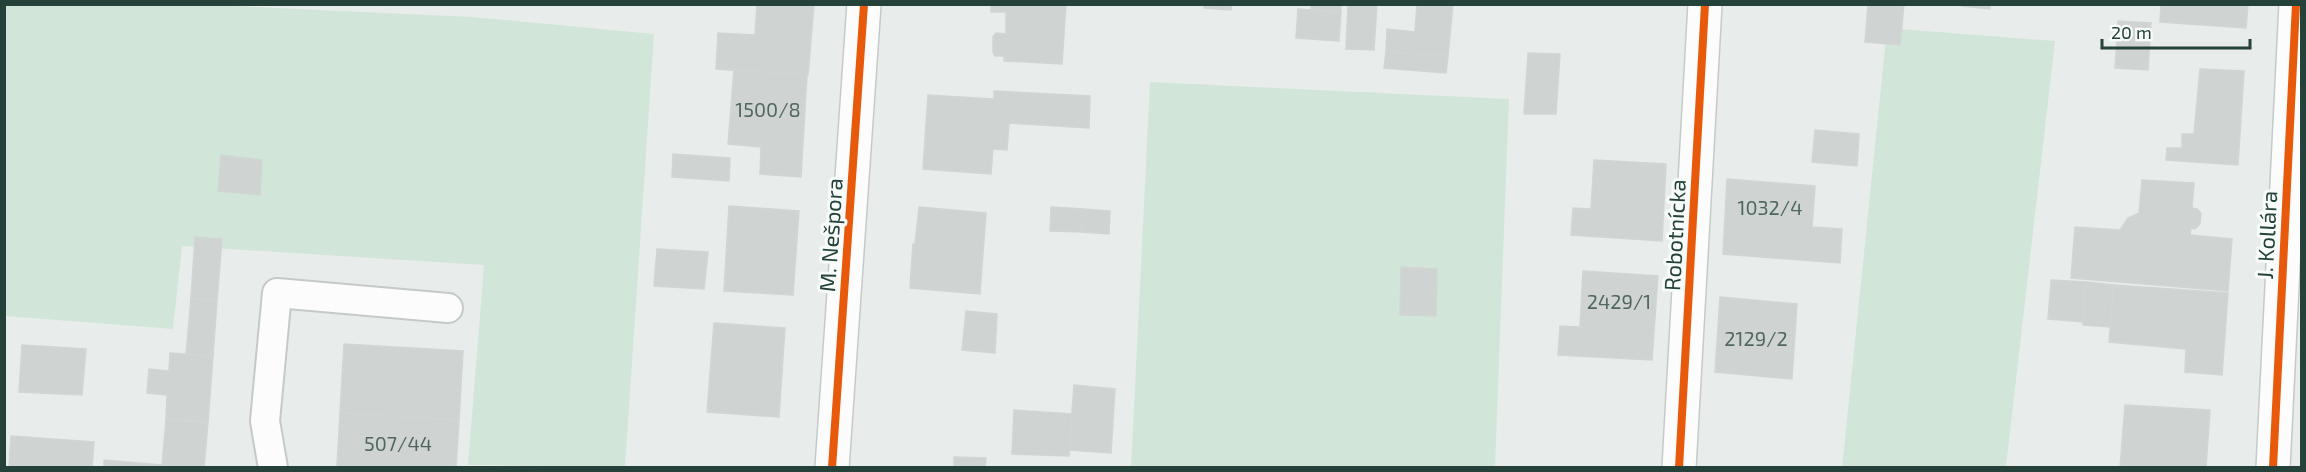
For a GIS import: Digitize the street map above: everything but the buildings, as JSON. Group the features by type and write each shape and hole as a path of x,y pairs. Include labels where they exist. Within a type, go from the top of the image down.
{"street":[{"name":"M. Nešpora","path":"832,468 864,4"},
{"name":"Robotnícka","path":"1679,468 1705,4"},
{"name":"J. Kollára","path":"2273,468 2296,4"}],"lane":[{"path":"273,468 265,421 277,292 447,308"}],"green space":[{"path":"4,5 213,5 472,17 654,34 625,467 468,465 484,265 182,246 173,329 5,316"},
{"path":"1887,28 2055,41 2006,467 1842,468"},
{"path":"1150,82 1509,99 1495,467 1131,468"}],"cycle path":[{"path":"832,468 864,4"},
{"path":"1679,468 1705,4"},
{"path":"2273,468 2296,4"}]}
